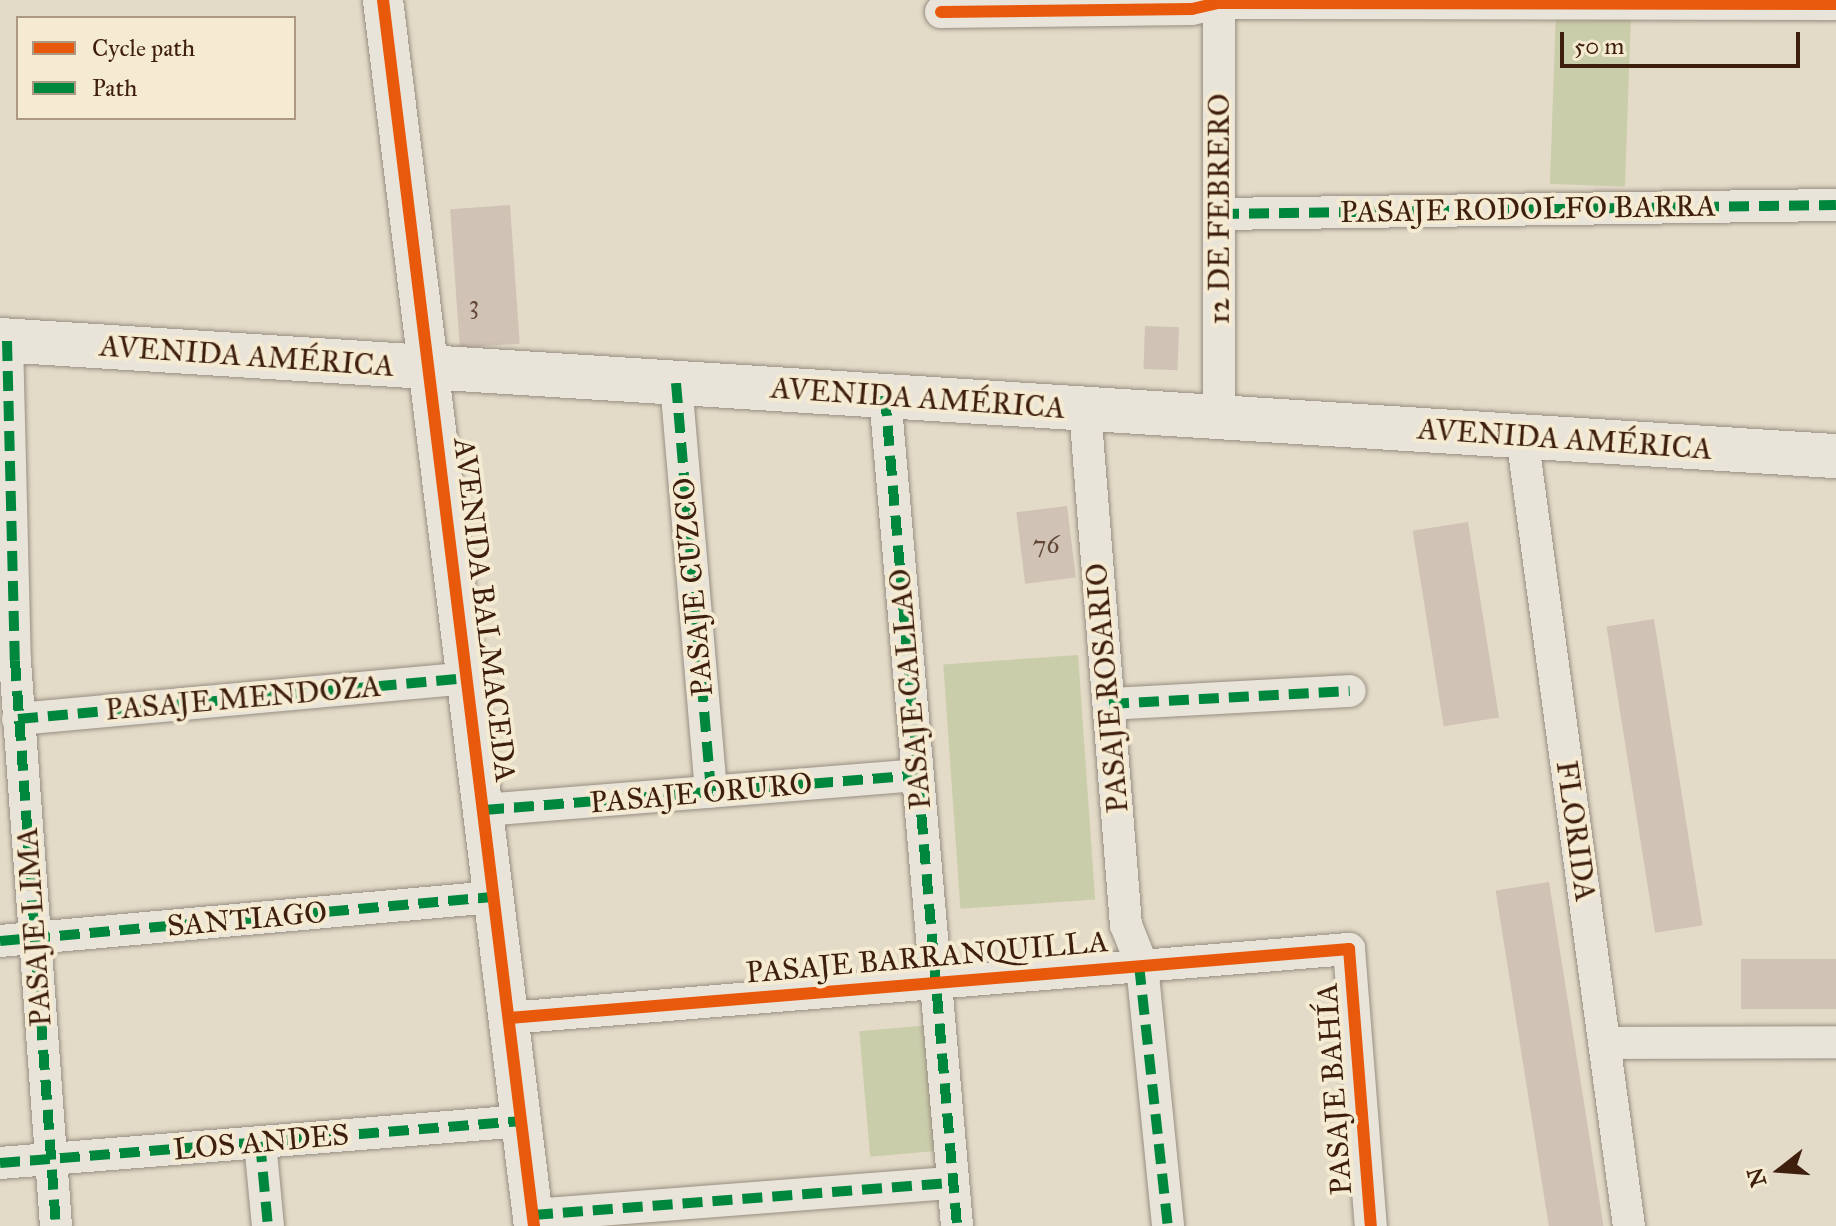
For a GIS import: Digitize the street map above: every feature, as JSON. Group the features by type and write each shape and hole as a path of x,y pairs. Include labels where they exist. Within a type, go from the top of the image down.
{"main road":[{"name":"AVENIDA AMÉRICA","path":"4,340 1836,456"}],"street":[{"name":"AVENIDA BALMACEDA","path":"383,0 534,1220"},
{"path":"941,12 1192,9 1219,1 1836,4"},
{"name":"12 DE FEBRERO","path":"1219,1 1219,417"},
{"name":"PASAJE RODOLFO BARRA","path":"1219,214 1836,205"},
{"name":"PASAJE LIMA","path":"4,340 18,719 56,1226"},
{"name":"PASAJE CUZCO","path":"676,383 711,792"},
{"name":"PASAJE CALLAO","path":"885,396 957,1226"},
{"name":"PASAJE ROSARIO","path":"1085,409 1126,925 1142,965 1168,1226"},
{"name":"FLORIDA","path":"1522,436 1629,1226"},
{"name":"PASAJE MENDOZA","path":"18,719 468,678"},
{"path":"1109,704 1350,691"},
{"name":"PASAJE ORURO","path":"484,810 917,775"},
{"name":"SANTIAGO","path":"0,941 495,897"},
{"name":"PASAJE BARRANQUILLA","path":"509,1018 1349,949"},
{"name":"PASAJE BAHÍA","path":"1349,949 1371,1226"},
{"path":"1606,1043 1836,1042"},
{"name":"LOS ANDES","path":"0,1163 522,1121"},
{"path":"260,1142 268,1226"},
{"path":"534,1220 953,1183"}],"green space":[{"path":"1556,11 1631,14 1625,187 1550,184"},
{"path":"1078,655 1095,899 960,909 943,664"},
{"path":"930,1025 941,1151 870,1157 859,1031"}],"building":[{"path":"510,205 520,344 460,348 450,209"},
{"path":"1145,326 1179,327 1177,370 1143,369"},
{"path":"1067,506 1076,577 1025,584 1016,512"},
{"path":"1468,522 1499,718 1444,726 1413,531"},
{"path":"1654,619 1702,925 1655,933 1607,627"},
{"path":"1549,882 1603,1226 1549,1226 1496,890"},
{"path":"1741,959 1836,959 1836,1009 1741,1009"}],"marked path":[{"path":"1219,214 1836,205"},
{"path":"7,341 15,661 56,1226"},
{"path":"676,383 711,792"},
{"path":"885,396 957,1226"},
{"path":"18,719 468,678"},
{"path":"1109,704 1350,691"},
{"path":"484,810 917,775"},
{"path":"0,941 495,897"},
{"path":"1139,965 1168,1226"},
{"path":"0,1163 522,1121"},
{"path":"260,1142 268,1226"},
{"path":"533,1215 953,1183"}],"cycle path":[{"path":"383,0 534,1226"},
{"path":"941,12 1192,9 1219,3 1836,4"},
{"path":"509,1018 1349,949 1371,1226"}]}
